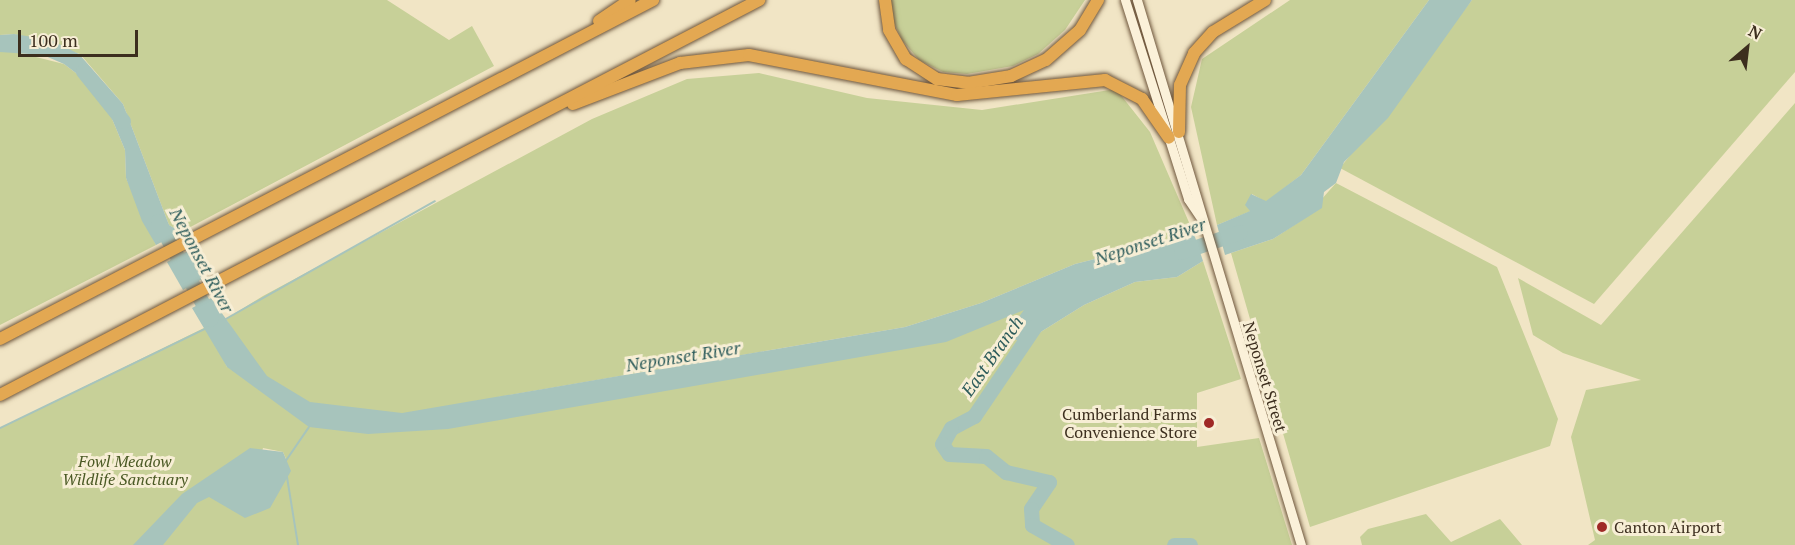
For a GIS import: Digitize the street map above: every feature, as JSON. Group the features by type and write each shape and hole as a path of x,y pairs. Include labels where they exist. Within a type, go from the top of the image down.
{"highway":[{"path":"564,46 630,0"},
{"path":"0,339 652,0"},
{"path":"0,395 759,0"},
{"path":"885,0 889,30 906,59 937,79 968,83 1011,76 1046,60 1080,30 1098,0"},
{"path":"1174,135 1180,85 1194,53 1213,32 1265,0"},
{"path":"529,119 680,63 749,55 957,95 1105,80 1142,99 1174,135"}],"main road":[{"name":"Neponset Street","path":"1125,0 1174,135"},
{"name":"Neponset Street","path":"1137,0 1174,135 1188,199 1200,217 1301,545"}],"green space":[{"path":"0,0 387,0 449,40 472,26 494,66 181,232 169,225 123,104 80,54 14,34 0,35"},
{"path":"891,0 1085,0 1065,30 1038,54 1013,66 967,74 943,72 919,60 902,40 891,16"},
{"path":"1290,0 1429,0 1301,175 1266,202 1252,194 1251,211 1217,225 1191,107 1202,59"},
{"path":"1472,0 1795,0 1795,72 1594,304 1340,168"},
{"path":"12,51 64,64 110,99 110,114 125,150 126,178 156,245 0,325 0,52"},
{"name":"Fowl Meadow Wildlife Sanctuary","path":"759,73 867,98 982,110 1116,89 1150,132 1194,234 1075,264 981,303 905,327 498,397 495,409 800,358 1037,298 1006,335 1023,343 1084,305 1135,282 1177,277 1203,261 1241,379 1197,393 1197,447 1259,438 1292,545 0,545 0,428 208,326 227,367 248,355 226,319 263,296 592,119 687,79","holes":["263,448 283,452 287,461 256,476"]},
{"path":"1795,103 1795,545 1588,545 1595,540 1571,437 1586,390 1641,380 1563,353 1533,335 1518,278 1601,325"},
{"path":"1336,183 1497,267 1558,419 1550,446 1310,527 1231,253 1273,239 1305,218"},
{"path":"1426,514 1451,542 1500,519 1522,545 1362,545 1360,537 1368,529"}],"water":[{"path":"1429,0 1472,0 1388,118 1344,162 1336,183 1324,192 1322,208 1273,239 1225,255 1217,225 1250,211 1245,205 1251,194 1266,201 1301,175"},
{"path":"14,34 51,40 79,54 123,104 169,225 181,232 156,245 142,221 126,178 125,150 110,114 110,99 64,64 43,55 0,52 0,35"},
{"path":"1194,234 1203,261 1177,277 1135,282 1084,305 1023,343 1005,335 1024,310 946,342 448,429 368,434 309,427 227,367 192,308 211,298 267,376 310,402 402,413 905,327 981,303 1075,264"},
{"path":"187,251 204,278 183,290 167,262"},
{"path":"250,448 283,452 291,471 270,508 245,518 209,497 197,503 163,545 133,545 182,494"}],"waterway":[{"name":"Neponset River","path":"83,71 123,121"},
{"path":"224,320 435,201"},
{"name":"Neponset River","path":"158,221 211,319"},
{"name":"Neponset River","path":"1181,252 1240,232"},
{"path":"0,428 211,326"},
{"name":"East Branch","path":"1035,326 974,416 951,428 942,444 949,454 986,456 1006,472 1049,482 1031,509 1032,525 1067,545"},
{"path":"285,462 309,427"},
{"path":"287,477 298,545"},
{"name":"East Branch","path":"1174,545 1190,545"}],"place":[{"name":"Cumberland Farms Convenience Store","path":"1209,423"},
{"name":"Canton Airport","path":"1602,527"}]}
